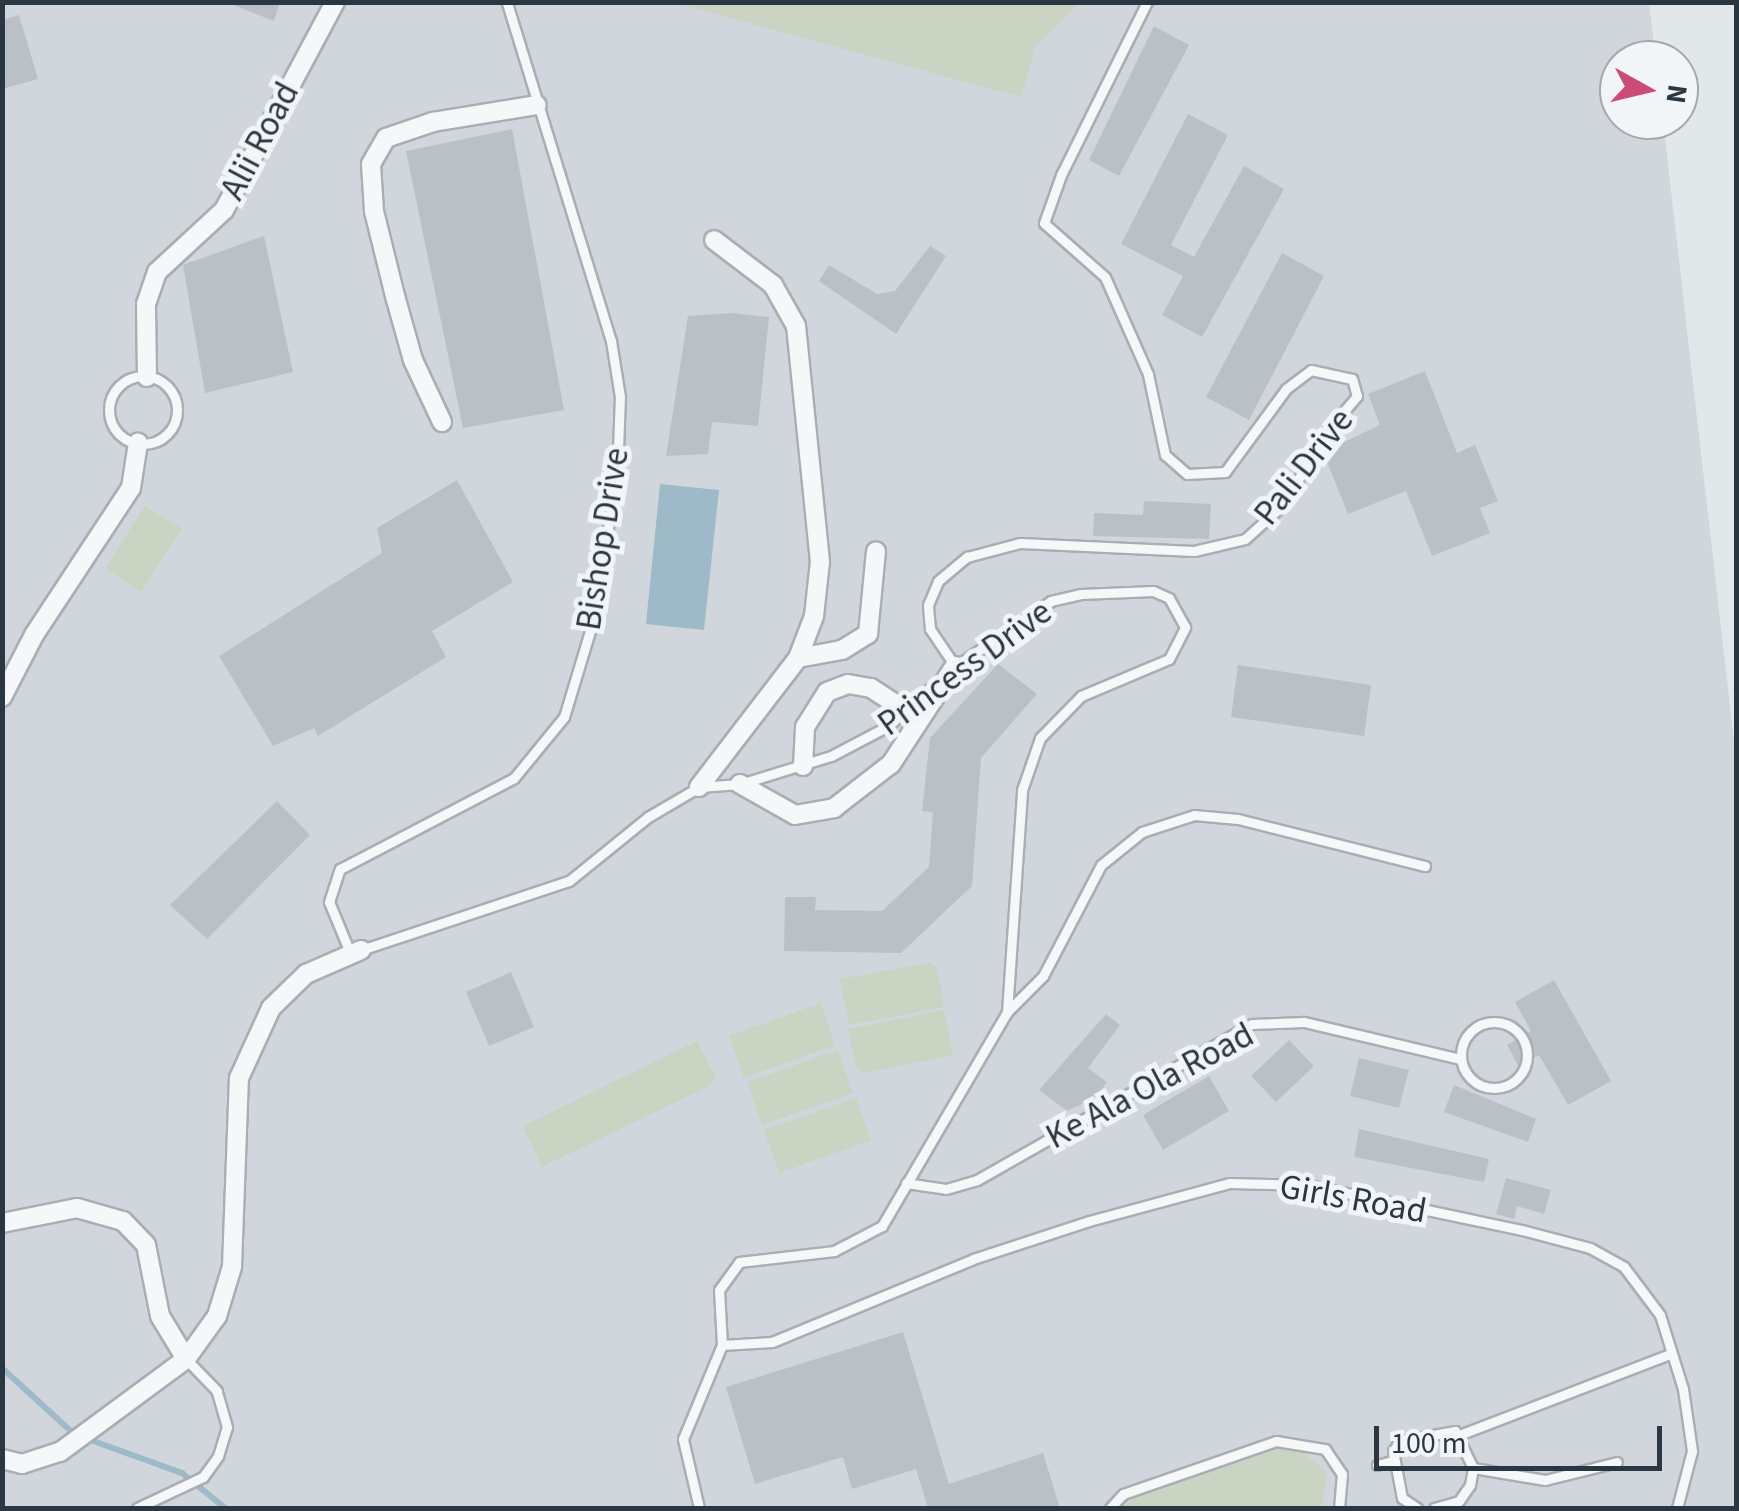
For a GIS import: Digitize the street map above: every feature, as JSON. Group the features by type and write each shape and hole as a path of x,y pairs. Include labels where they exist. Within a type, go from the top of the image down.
{"street":[{"name":"Alii Road","path":"147,376 146,304 158,272 224,210 335,2"},
{"path":"442,422 413,360 394,296 374,211 372,164 386,138 434,122 537,105"},
{"path":"699,787 798,658 814,616 820,562 796,326 773,285 714,240"},
{"path":"2,697 34,635 131,488 138,443"},
{"path":"798,658 842,650 868,634 876,551"},
{"path":"740,784 794,815 834,808 891,764 955,666"},
{"path":"803,766 805,727 828,692 848,684 871,688 906,710"},
{"name":"Princess Drive","path":"2,1459 22,1464 60,1452 186,1359 217,1316 232,1267 238,1078 270,1008 306,974 356,953"},
{"path":"2,1223 77,1208 123,1221 146,1245 160,1316 186,1359"}],"lane":[{"name":"Bishop Drive","path":"356,953 329,902 340,869 491,793 528,765 569,706 590,630 617,477 620,396 606,323 507,2"},
{"name":"Pali Drive","path":"955,666 930,629 928,604 938,581 966,557 1020,543 1194,551 1246,539 1285,504 1322,437 1357,396 1352,379 1311,370 1286,389 1225,472 1187,474 1165,455 1148,374 1105,277 1044,224 1061,175 1146,2"},
{"path":"147,376 167,386 177,415 158,440 138,443 118,432 110,411 117,389 147,376"},
{"name":"Princess Drive","path":"356,953 569,881 648,817 699,787 740,784 803,766 868,738 955,666 1051,601 1081,594 1153,590 1169,598 1185,627 1169,659 1080,696 1034,751 1022,790 1007,1012 882,1226 834,1251 739,1262 720,1290 722,1345"},
{"path":"1007,1012 1043,976 1100,865 1142,832 1194,815 1238,819 1424,866"},
{"name":"Ke Ala Ola Road","path":"906,1183 946,1189 977,1180 1252,1024 1304,1022 1461,1059"},
{"path":"1491,1022 1511,1026 1528,1056 1522,1074 1497,1088 1475,1083 1461,1059 1471,1032 1491,1022"},
{"name":"Girls Road","path":"722,1345 772,1342 973,1258 1230,1183 1308,1185 1590,1248 1624,1267 1660,1315 1683,1388 1692,1451 1677,1508"},
{"path":"699,1508 684,1439 722,1345"},
{"path":"1417,1508 1402,1498 1392,1461 1400,1441 1435,1431 1459,1435 1670,1354"},
{"path":"137,1508 203,1477 218,1456 227,1427 217,1391 186,1359"},
{"path":"1434,1508 1458,1501 1473,1468 1459,1435"},
{"path":"1110,1508 1123,1494 1276,1442 1325,1449 1342,1474 1339,1508"},
{"path":"1378,1465 1392,1461"},
{"path":"1473,1468 1545,1480 1617,1462"},
{"path":"1342,1474 1355,1471"}],"shaded area":[{"path":"3,3 1649,3 1654,40 1599,40 1599,140 1665,140 1736,759 1736,1508 3,1508"}],"green space":[{"path":"675,3 1080,3 1036,45 1021,97"},
{"path":"145,506 182,529 141,592 105,568"},
{"path":"929,963 937,968 944,1007 849,1025 840,979"},
{"path":"821,1003 835,1045 744,1078 729,1036"},
{"path":"944,1010 953,1055 864,1073 856,1068 848,1029"},
{"path":"697,1041 715,1076 711,1085 542,1167 523,1126"},
{"path":"838,1050 853,1093 762,1125 747,1082"},
{"path":"856,1098 871,1140 779,1173 764,1130"},
{"path":"1293,1443 1327,1473 1321,1508 1122,1508 1141,1492"}],"water":[{"path":"660,484 719,490 704,630 646,624"}],"building":[{"path":"225,2 280,2 274,21"},
{"path":"19,15 38,79 2,89 2,20"},
{"path":"1154,26 1189,45 1119,176 1089,160"},
{"path":"1188,114 1228,135 1171,245 1194,257 1244,166 1284,189 1202,337 1162,315 1183,276 1121,244"},
{"path":"512,129 564,410 463,428 406,151"},
{"path":"264,236 293,372 205,393 183,265"},
{"path":"930,246 946,256 896,334 819,281 829,265 877,294 895,291"},
{"path":"1282,253 1324,276 1249,420 1206,397"},
{"path":"731,313 769,317 758,426 712,422 708,454 666,456 688,316"},
{"path":"1425,371 1457,453 1475,445 1498,501 1480,508 1490,533 1432,556 1406,491 1348,514 1323,452 1380,425 1368,394"},
{"path":"457,480 513,582 432,631 446,657 318,736 314,728 273,746 219,656 382,553 377,528"},
{"path":"1144,501 1211,504 1209,539 1093,536 1094,513 1143,515"},
{"path":"998,664 1037,694 981,758 972,886 901,953 784,951 785,897 816,897 815,910 882,911 929,867 933,812 922,811 930,738"},
{"path":"1238,665 1371,685 1364,736 1231,717"},
{"path":"277,801 310,835 207,939 170,905"},
{"path":"511,972 534,1027 489,1046 466,992"},
{"path":"1554,980 1611,1081 1568,1105 1539,1055 1519,1067 1507,1045 1531,1031 1515,1002"},
{"path":"1106,1014 1120,1025 1088,1068 1107,1082 1096,1097 1067,1111 1039,1090"},
{"path":"1289,1040 1314,1066 1276,1102 1251,1076"},
{"path":"1359,1058 1409,1070 1399,1108 1350,1096"},
{"path":"1209,1076 1229,1111 1163,1150 1143,1115"},
{"path":"1454,1085 1536,1119 1528,1142 1444,1112"},
{"path":"1359,1129 1489,1159 1484,1182 1354,1157"},
{"path":"1506,1178 1551,1190 1544,1214 1517,1206 1514,1219 1496,1214"},
{"path":"903,1332 949,1484 1043,1453 1060,1508 928,1508 916,1469 852,1489 843,1457 755,1484 726,1387"}],"waterway":[{"path":"2,1368 74,1434 182,1473 225,1508"}]}
